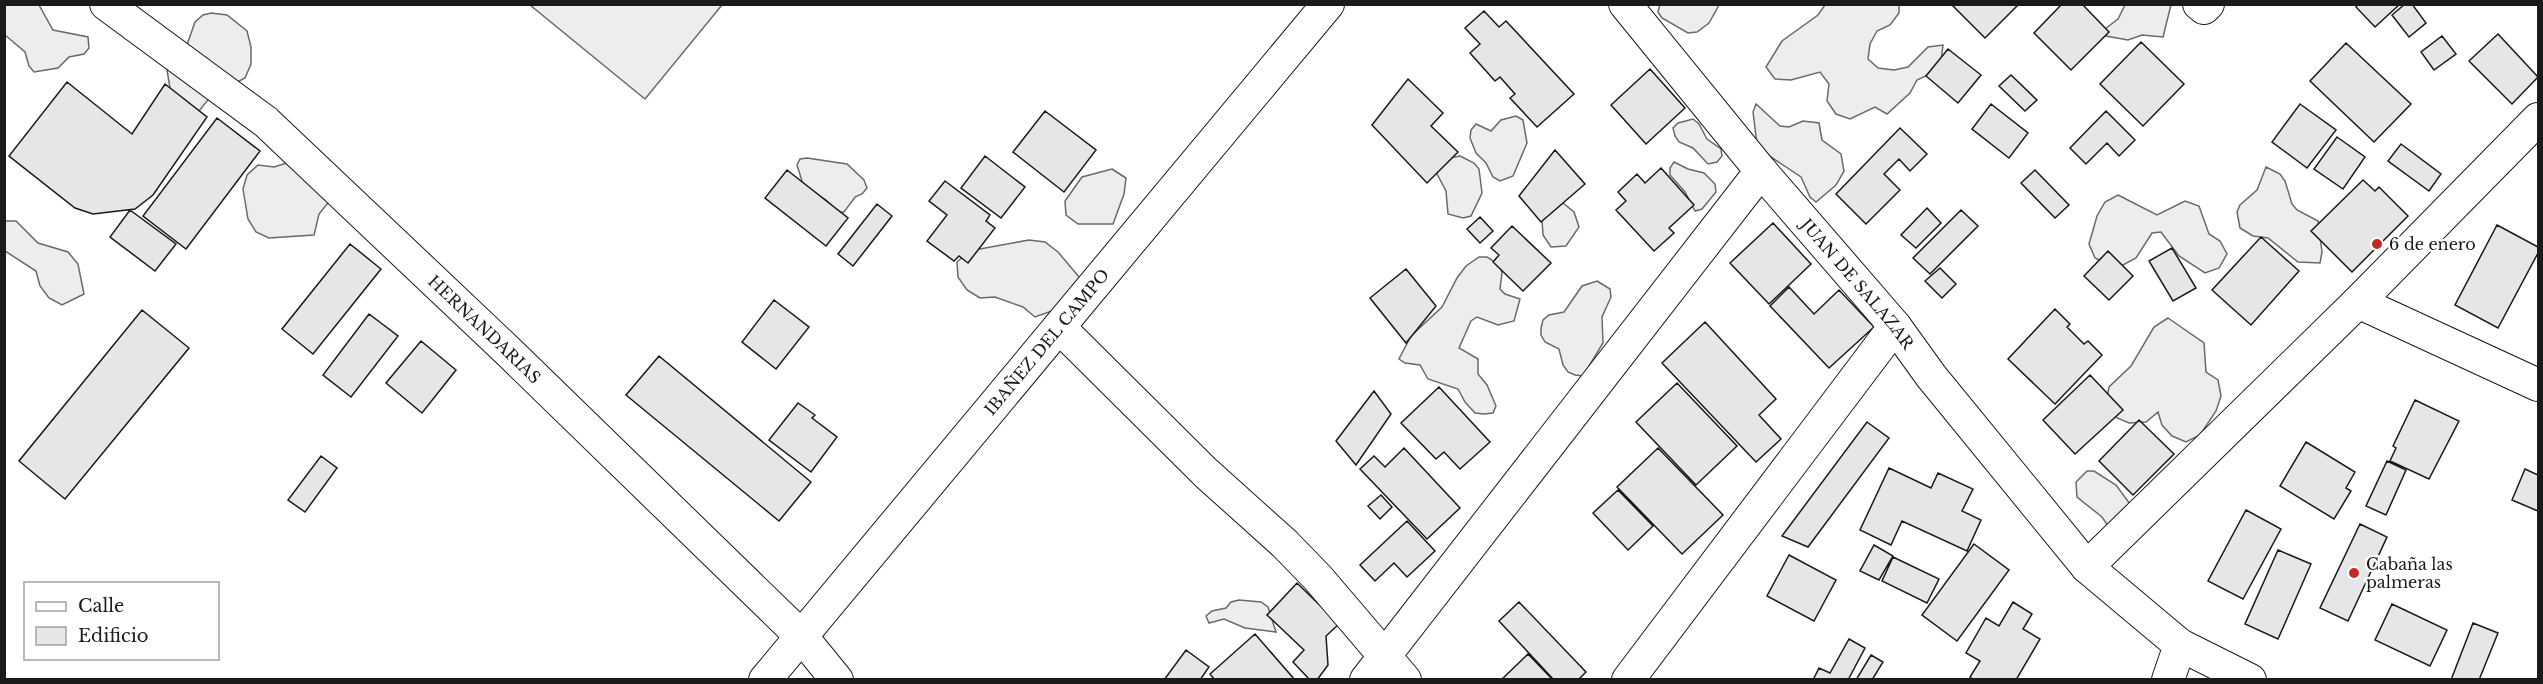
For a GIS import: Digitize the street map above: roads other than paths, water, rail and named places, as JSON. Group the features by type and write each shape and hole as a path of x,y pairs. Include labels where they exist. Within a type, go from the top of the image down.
{"street":[{"name":"HERNANDARIAS","path":"106,4 266,122 511,354 802,637 837,680"},
{"name":"IBAÑEZ DEL CAMPO","path":"765,680 1328,4"},
{"name":"JUAN DE SALAZAR","path":"1625,4 1761,171 1895,326 1931,376 2087,567 2180,645 2250,680"},
{"path":"2199,4 2204,8 2208,4"},
{"path":"2087,567 2358,302 2538,119"},
{"path":"1375,668 1761,171"},
{"path":"2358,302 2538,385"},
{"path":"1628,680 1895,326"},
{"path":"1059,327 1206,473 1318,578 1375,668 1405,680"},
{"path":"2168,680 2180,645"}],"place":[{"name":"6 de enero","path":"2377,244"},
{"name":"Cabaña las palmeras","path":"2354,573"}]}
